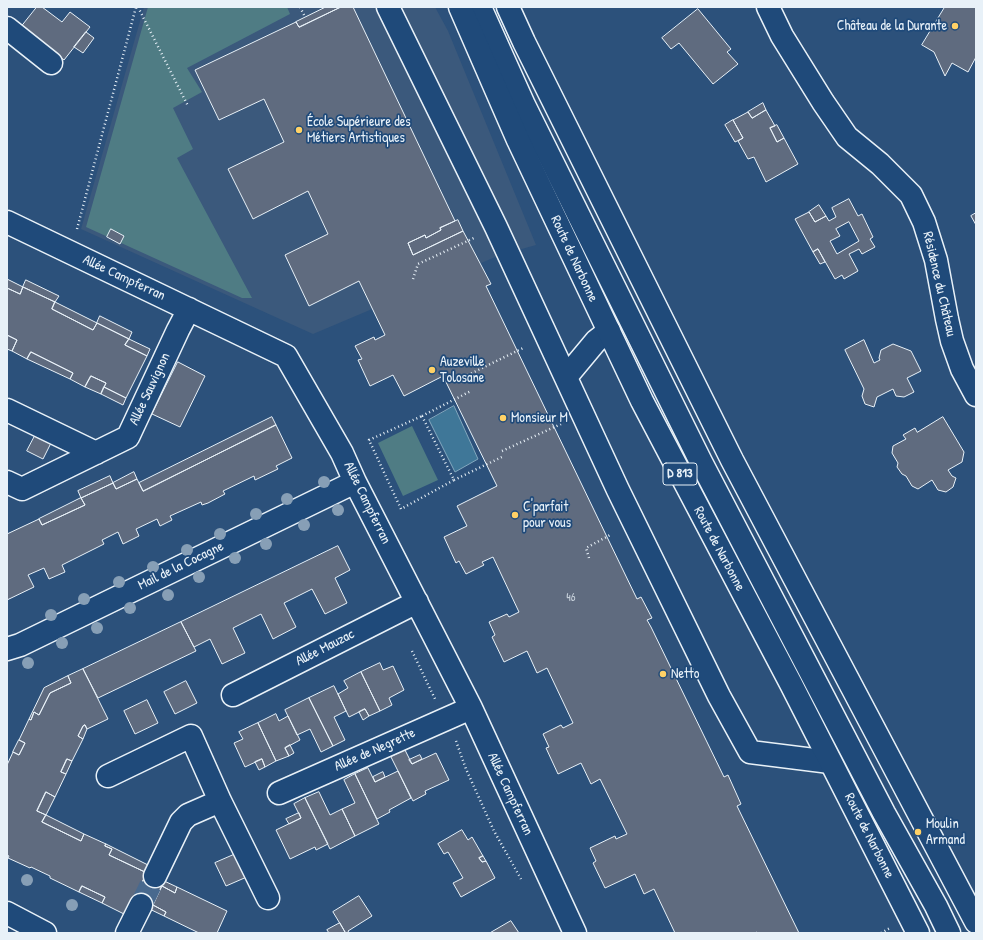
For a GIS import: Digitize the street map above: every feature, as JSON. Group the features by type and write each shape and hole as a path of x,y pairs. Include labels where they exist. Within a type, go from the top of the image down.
{"street":[{"path":"388,7 496,227 634,523 719,696 750,752 830,762"},
{"name":"Route de Narbonne","path":"460,7 518,140 642,401 791,684 918,933"},
{"path":"480,7 524,105 701,462 884,813 936,906 949,933"},
{"path":"508,7 732,460 976,922"},
{"name":"Résidence du Château","path":"768,7 782,36 823,102 847,137 880,164 911,195 924,222 936,260 952,341 962,369 976,395"},
{"path":"7,28 50,63"},
{"name":"Allée Campferran","path":"7,222 286,356 342,453 355,482 417,602 470,708 575,933"},
{"name":"Allée Sauvignon","path":"7,482 22,489 128,437 189,309"},
{"path":"566,377 596,341 608,331"},
{"path":"7,410 96,453"},
{"name":"Mail de la Cocagne","path":"7,649 20,645 355,482"},
{"name":"Allée Mauzac","path":"232,695 417,602"},
{"name":"Allée de Negrette","path":"279,793 470,708"},
{"path":"108,776 191,736 220,801 268,898"},
{"path":"155,876 181,822 188,815 220,801"},
{"path":"127,933 141,905"},
{"path":"7,913 45,933"}],"path":[{"path":"137,7 188,106"},
{"path":"70,252 137,7"},
{"path":"300,7 305,17"},
{"path":"413,278 418,264 496,227"},
{"path":"464,377 547,336"},
{"path":"471,392 369,440 401,509 454,480 504,456"},
{"path":"502,451 583,414"},
{"path":"422,416 454,480"},
{"path":"589,558 586,548 634,523"},
{"path":"412,650 435,700"},
{"path":"455,736 466,768 494,831 521,879"}],"shaded area":[{"name":"École Supérieure des Métiers Artistiques","path":"144,7 435,7 448,31 536,245 500,255 313,334 81,229"},
{"path":"454,406 478,459 455,472 429,420"}],"green space":[{"path":"148,7 287,7 290,14 187,68 202,92 173,108 193,149 177,158 252,298 242,298 86,227"},
{"path":"412,426 438,480 403,496 378,443"}],"building":[{"path":"37,7 42,7 62,22 70,12 90,27 64,60 22,26"},
{"path":"326,7 341,7 299,27 296,22"},
{"path":"341,7 353,7 455,221 440,228 441,230 426,238 425,235 408,243 413,255 463,231 491,284 486,286 637,599 641,597 652,618 647,620 724,777 728,775 741,804 737,806 799,933 675,933 654,889 644,894 635,874 605,888 593,863 596,861 590,848 615,836 616,839 627,834 600,779 591,784 581,763 558,774 546,748 549,747 543,734 561,725 563,728 573,723 547,668 537,673 527,651 504,662 492,637 495,635 489,622 507,614 509,617 519,612 493,557 482,562 484,565 466,574 459,561 456,563 444,537 467,526 457,506 497,486 443,376 404,396 393,375 370,386 358,360 362,359 355,346 374,337 375,340 385,335 359,281 309,306 285,255 328,234 308,191 253,219 228,169 284,142 264,99 219,120 195,70 296,22 299,27"},
{"name":"Château de la Durante","path":"945,7 976,7 976,57 968,72 952,63 945,76 934,52 922,45"},
{"path":"698,9 731,49 727,52 738,64 713,84 679,43 671,49 662,38"},
{"path":"86,32 94,38 83,53 74,47"},
{"path":"763,103 766,110 752,118 748,112"},
{"path":"766,110 775,126 770,128 777,142 784,138 798,164 766,182 754,157 748,159 738,141 743,138 733,120 748,112 752,118"},
{"path":"733,120 743,138 735,142 725,125"},
{"path":"777,125 784,138 777,142 770,128"},
{"path":"849,199 858,216 862,214 873,237 870,239 875,247 862,254 859,249 849,254 858,271 844,279 842,275 835,279 818,249 813,252 795,219 809,212 815,222 826,216 829,221 836,217 832,208","holes":["849,222 859,241 837,254 830,241 840,236 836,229"]},
{"path":"819,205 826,216 815,222 809,212"},
{"path":"976,213 976,225 971,216"},
{"path":"458,220 463,231 413,255 408,243 425,235 426,238 441,230 440,228"},
{"path":"111,229 124,236 120,244 107,237"},
{"path":"818,249 825,262 820,264 813,252"},
{"path":"7,279 23,287 20,294 7,288"},
{"path":"26,280 59,296 55,302 23,287"},
{"path":"23,287 55,302 52,309 93,330 97,323 129,339 125,345 147,356 126,398 104,387 106,383 91,376 85,387 70,379 73,373 31,352 27,359 12,351 17,340 7,335 7,288 20,294"},
{"path":"55,302 97,323 93,330 52,309"},
{"path":"100,316 132,332 129,339 97,323"},
{"path":"7,335 17,340 12,351 7,349"},
{"path":"129,339 150,349 147,356 125,345"},
{"path":"864,340 874,363 880,360 881,350 893,344 911,351 921,371 907,378 914,392 904,397 896,396 893,389 877,397 874,407 865,404 862,396 864,389 845,350"},
{"path":"31,352 73,373 70,379 27,359"},
{"path":"178,362 205,376 180,427 152,414"},
{"path":"91,376 106,383 101,394 85,387"},
{"path":"104,387 126,398 123,405 101,394"},
{"path":"272,417 276,425 143,491 139,483"},
{"path":"943,417 964,452 962,462 948,470 952,476 956,478 953,487 946,492 938,490 932,480 918,489 912,486 906,476 902,474 897,467 898,463 892,453 893,446 906,439 903,435 915,428 917,432"},
{"path":"276,425 292,458 276,466 278,469 255,480 254,476 223,491 225,494 208,503 202,505 201,502 170,516 172,520 160,526 157,519 136,529 139,536 123,544 118,532 102,540 104,544 62,565 65,572 49,579 44,568 28,575 34,587 7,600 7,534 39,519 42,525 85,505 81,498 113,483 116,489 137,479 143,491"},
{"path":"37,432 53,439 43,459 27,451"},
{"path":"134,472 137,479 116,489 113,483"},
{"path":"110,476 113,483 81,498 78,491"},
{"path":"81,498 85,505 42,525 39,519"},
{"path":"338,546 350,570 335,578 347,603 325,614 312,589 284,603 296,627 273,639 261,614 233,628 245,653 222,664 210,639 194,647 181,622"},
{"path":"181,622 196,651 98,698 83,669"},
{"path":"380,663 383,670 393,666 404,690 389,698 392,705 380,711 361,672"},
{"path":"83,669 108,719 87,729 85,725 83,726 78,736 83,739 72,761 67,759 61,772 66,774 55,797 46,792 37,811 46,815 42,822 81,841 84,834 106,844 105,846 112,849 109,855 147,873 126,915 102,903 105,897 82,886 79,892 50,878 50,876 8,858 9,856 7,855 7,765 13,752 19,755 25,743 19,740 34,712 39,715 50,693 71,683 68,676"},
{"path":"361,672 380,711 369,716 365,709 349,717 338,694 348,688 344,681"},
{"path":"68,676 71,683 50,693 39,715 34,712 31,720 29,719 44,688"},
{"path":"186,681 197,703 175,714 164,692"},
{"path":"334,686 346,711 334,717 345,740 333,746 309,698"},
{"path":"309,698 333,746 321,752 310,729 297,735 285,710"},
{"path":"147,700 158,723 135,734 124,711"},
{"path":"365,709 369,716 363,720 359,712"},
{"path":"276,714 279,721 288,716 300,740 285,748 289,756 276,761 258,723"},
{"path":"258,723 276,761 265,767 262,759 245,767 234,743 243,739 239,732"},
{"path":"85,725 87,729 83,739 78,736"},
{"path":"19,740 25,743 19,755 13,752"},
{"path":"290,745 294,753 289,756 285,748"},
{"path":"405,750 412,764 436,753 449,780 425,791 426,794 413,801 391,757"},
{"path":"420,755 422,759 412,764 409,760"},
{"path":"67,759 72,761 66,774 61,772"},
{"path":"262,759 265,767 259,770 255,762"},
{"path":"368,768 375,782 398,771 411,798 389,810 390,812 377,819 355,774"},
{"path":"383,772 385,777 375,782 373,777"},
{"path":"355,774 379,824 355,836 342,809 355,803 344,780"},
{"path":"46,792 55,797 46,815 37,811"},
{"path":"319,792 330,815 342,809 355,836 330,849 305,798"},
{"path":"305,798 328,844 316,850 315,847 290,859 276,830 301,818 294,804"},
{"path":"299,813 301,818 289,824 286,819"},
{"path":"46,815 84,834 81,841 42,822"},
{"path":"462,830 468,840 472,837 483,856 479,858 482,862 486,861 495,878 461,897 453,883 463,878 448,852 444,854 438,844"},
{"path":"106,844 150,866 147,873 109,855 112,849 105,846"},
{"path":"238,853 249,876 226,886 215,863"},
{"path":"483,856 486,861 482,862 479,858"},
{"path":"147,873 177,887 175,893 162,886 153,905 166,912 164,916 133,901"},
{"path":"82,886 105,897 102,903 79,892"},
{"path":"162,886 175,893 177,887 227,911 217,933 199,933 164,916 166,912 153,905"},
{"path":"359,896 372,916 348,931 349,933 343,933 345,932 333,912"},
{"path":"511,921 519,933 490,933"},
{"path":"340,923 345,932 329,933 327,930"}],"tunnel":[{"path":"141,905 155,876"}],"place":[{"name":"Château de la Durante","path":"955,26"},
{"name":"École Supérieure des Métiers Artistiques","path":"299,130"},
{"name":"Auzeville Tolosane","path":"432,370"},
{"name":"Monsieur M","path":"503,418"},
{"name":"C'parfait pour vous","path":"515,515"},
{"name":"Netto","path":"663,674"},
{"name":"Moulin Armand","path":"918,832"}]}
